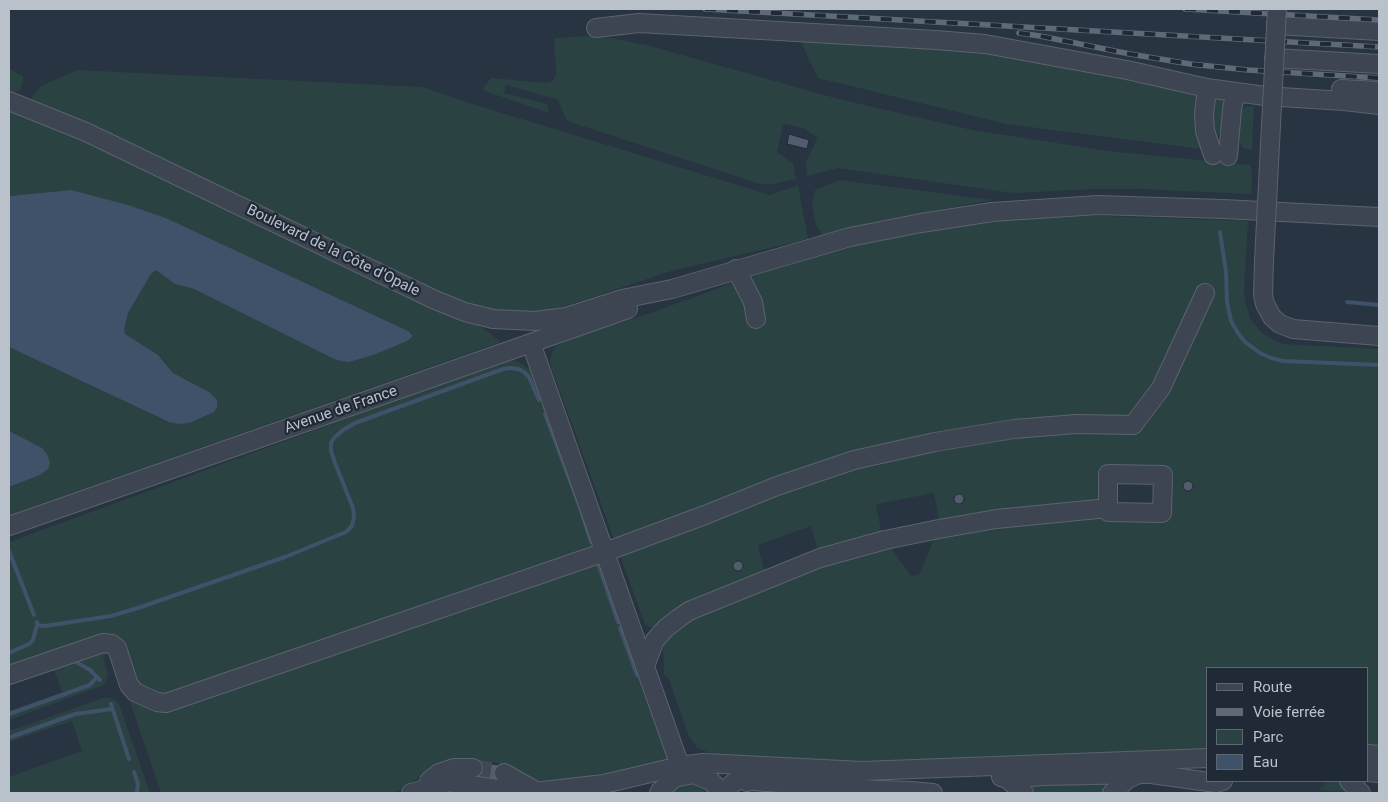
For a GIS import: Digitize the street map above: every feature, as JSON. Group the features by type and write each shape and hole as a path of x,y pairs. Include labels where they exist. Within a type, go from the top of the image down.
{"lane":[{"path":"1379,31 1276,17 1263,295 1272,317 1280,324 1293,328 1379,336"},
{"path":"596,28 653,24 985,44 1127,70 1207,88 1273,97 1347,101 1379,105"},
{"path":"1274,58 1379,64"},
{"path":"1273,85 1379,91"},
{"path":"1207,88 1204,114 1205,131 1220,156 1236,92"},
{"name":"Boulevard de la Côte d'Opale","path":"9,100 86,132 426,296 465,312 493,319 552,320 622,299 672,289"},
{"path":"672,289 818,245 858,235 920,223 1020,209 1098,205 1223,209 1379,218"},
{"path":"736,269 753,302 756,320"},
{"name":"Avenue de France","path":"9,526 616,314 672,289"},
{"path":"9,675 103,643 112,644 117,648 130,685 135,692 157,702 166,703 605,552 777,486 854,460 935,442 1014,429 1076,424 1133,425 1161,388 1205,293"},
{"path":"531,343 680,766"},
{"path":"645,666 655,640 672,623 689,611 820,558 885,540 996,519 1108,508"},
{"path":"412,793 449,782 533,793 604,784 680,766 703,763 820,772 920,770 1206,758"},
{"path":"725,790 743,775 767,769 820,772 851,777 1206,764"},
{"path":"412,793 439,773 454,768 473,768"},
{"path":"504,773 533,793"},
{"path":"989,773 1007,778 1151,774 1206,782"},
{"path":"659,793 674,778 693,774 711,780 725,790"},
{"path":"1112,793 1139,774"},
{"path":"1007,778 1024,793"},
{"path":"725,790 752,781 886,792 911,791 934,793"},
{"path":"1349,782 1361,793"}],"green space":[{"path":"797,34 974,46 1201,89 1201,149 1007,124 818,78"},
{"path":"589,36 611,38 650,46 835,98 972,130 1108,151 1251,165 1251,194 1140,189 1013,193 838,168 807,176 806,161 818,138 804,128 783,124 777,152 793,163 796,179 768,185 567,121 558,100 506,85 504,93 547,104 549,113 482,90 491,78 547,83 553,81 556,75 554,38"},
{"path":"9,69 23,76 23,82 20,90 9,94"},
{"path":"77,70 423,87 770,195 798,185 808,239 671,271 548,312 519,314 471,307 426,288 34,103 31,98 41,86"},
{"path":"1216,95 1228,102 1225,122 1216,139 1211,123"},
{"path":"1254,106 1252,150 1242,147 1237,135 1237,114 1245,107"},
{"path":"9,109 83,141 441,312 475,322 501,342 9,515 9,487 40,475 23,439 9,431 9,347 158,417 179,424 209,392 173,373 158,355 125,334 124,329 128,313 151,274 156,270 175,284 194,289 334,359 412,335 166,218 71,190 9,196"},
{"path":"840,180 992,200 873,222 822,235 816,225 812,205 815,190"},
{"path":"1076,215 1248,221 1244,291 1250,318 1260,331 1283,344 1379,349 1379,753 1368,752 1368,667 1206,667 1206,754 895,766 726,759 697,748 689,736 668,677 664,675 663,646 666,639 681,622 787,576 889,545 911,576 919,575 940,525 934,493 876,504 882,536 819,554 811,526 758,545 765,574 657,628 647,626 551,367 550,360 555,347 573,338 662,309 762,272 851,246 972,224","holes":["1109,474 1163,475 1162,513 1108,512"]},
{"path":"510,360 519,362 532,371 668,756 663,765 561,784 537,780 508,769 507,765 473,758 470,764 425,774 391,793 161,793 113,652 103,656 108,675 104,685 9,720 9,711 62,692 51,662 9,677 9,542"},
{"path":"103,698 110,698 119,704 150,793 9,793 9,777 82,751 72,721 9,742 9,729 13,730"},
{"path":"1122,777 1106,793 1038,793 1030,789 1023,781"},
{"path":"1328,782 1343,782 1352,792 1318,790"},
{"path":"689,784 706,788 712,793 671,793 680,786"}],"water":[{"path":"71,190 128,205 166,218 408,331 412,337 407,341 373,355 349,362 341,361 194,289 175,284 156,270 151,274 128,313 124,329 125,334 158,355 173,373 209,392 217,400 217,407 214,412 189,423 169,422 9,347 9,196"},
{"path":"9,431 42,448 47,454 50,463 48,469 40,475 9,487"}],"building":[{"path":"789,134 809,140 807,149 787,144"},
{"path":"1186,481 1190,481 1193,486 1192,490 1186,491 1183,488 1183,484"},
{"path":"957,494 961,494 964,499 963,503 957,504 954,501 954,497"},
{"path":"736,561 740,561 743,566 742,570 736,571 733,568 733,564"},
{"path":"474,761 505,766 503,782 471,777"}],"waterway":[{"path":"1220,232 1226,272 1227,302 1231,321 1245,342 1260,353 1283,361 1379,365"},
{"path":"1347,302 1379,305"},
{"path":"37,625 45,626 111,616 138,608 285,557 346,532 352,526 353,508 335,463 331,451 331,443 343,430 355,423 510,368 518,369 529,377 539,400"},
{"path":"545,414 591,542"},
{"path":"9,551 34,615"},
{"path":"599,566 618,622"},
{"path":"9,653 29,644 33,640 37,622"},
{"path":"620,628 637,675"},
{"path":"76,662 90,670 100,680"},
{"path":"9,714 90,685 97,677"},
{"path":"111,704 129,759"},
{"path":"11,737 75,714 112,709"},
{"path":"134,772 138,784 137,793"}],"tunnel":[{"path":"473,768 504,773"}],"railway":[{"path":"705,9 1379,47"},
{"path":"1185,9 1379,20"},
{"path":"1019,33 1190,64 1248,70 1379,78"}]}
